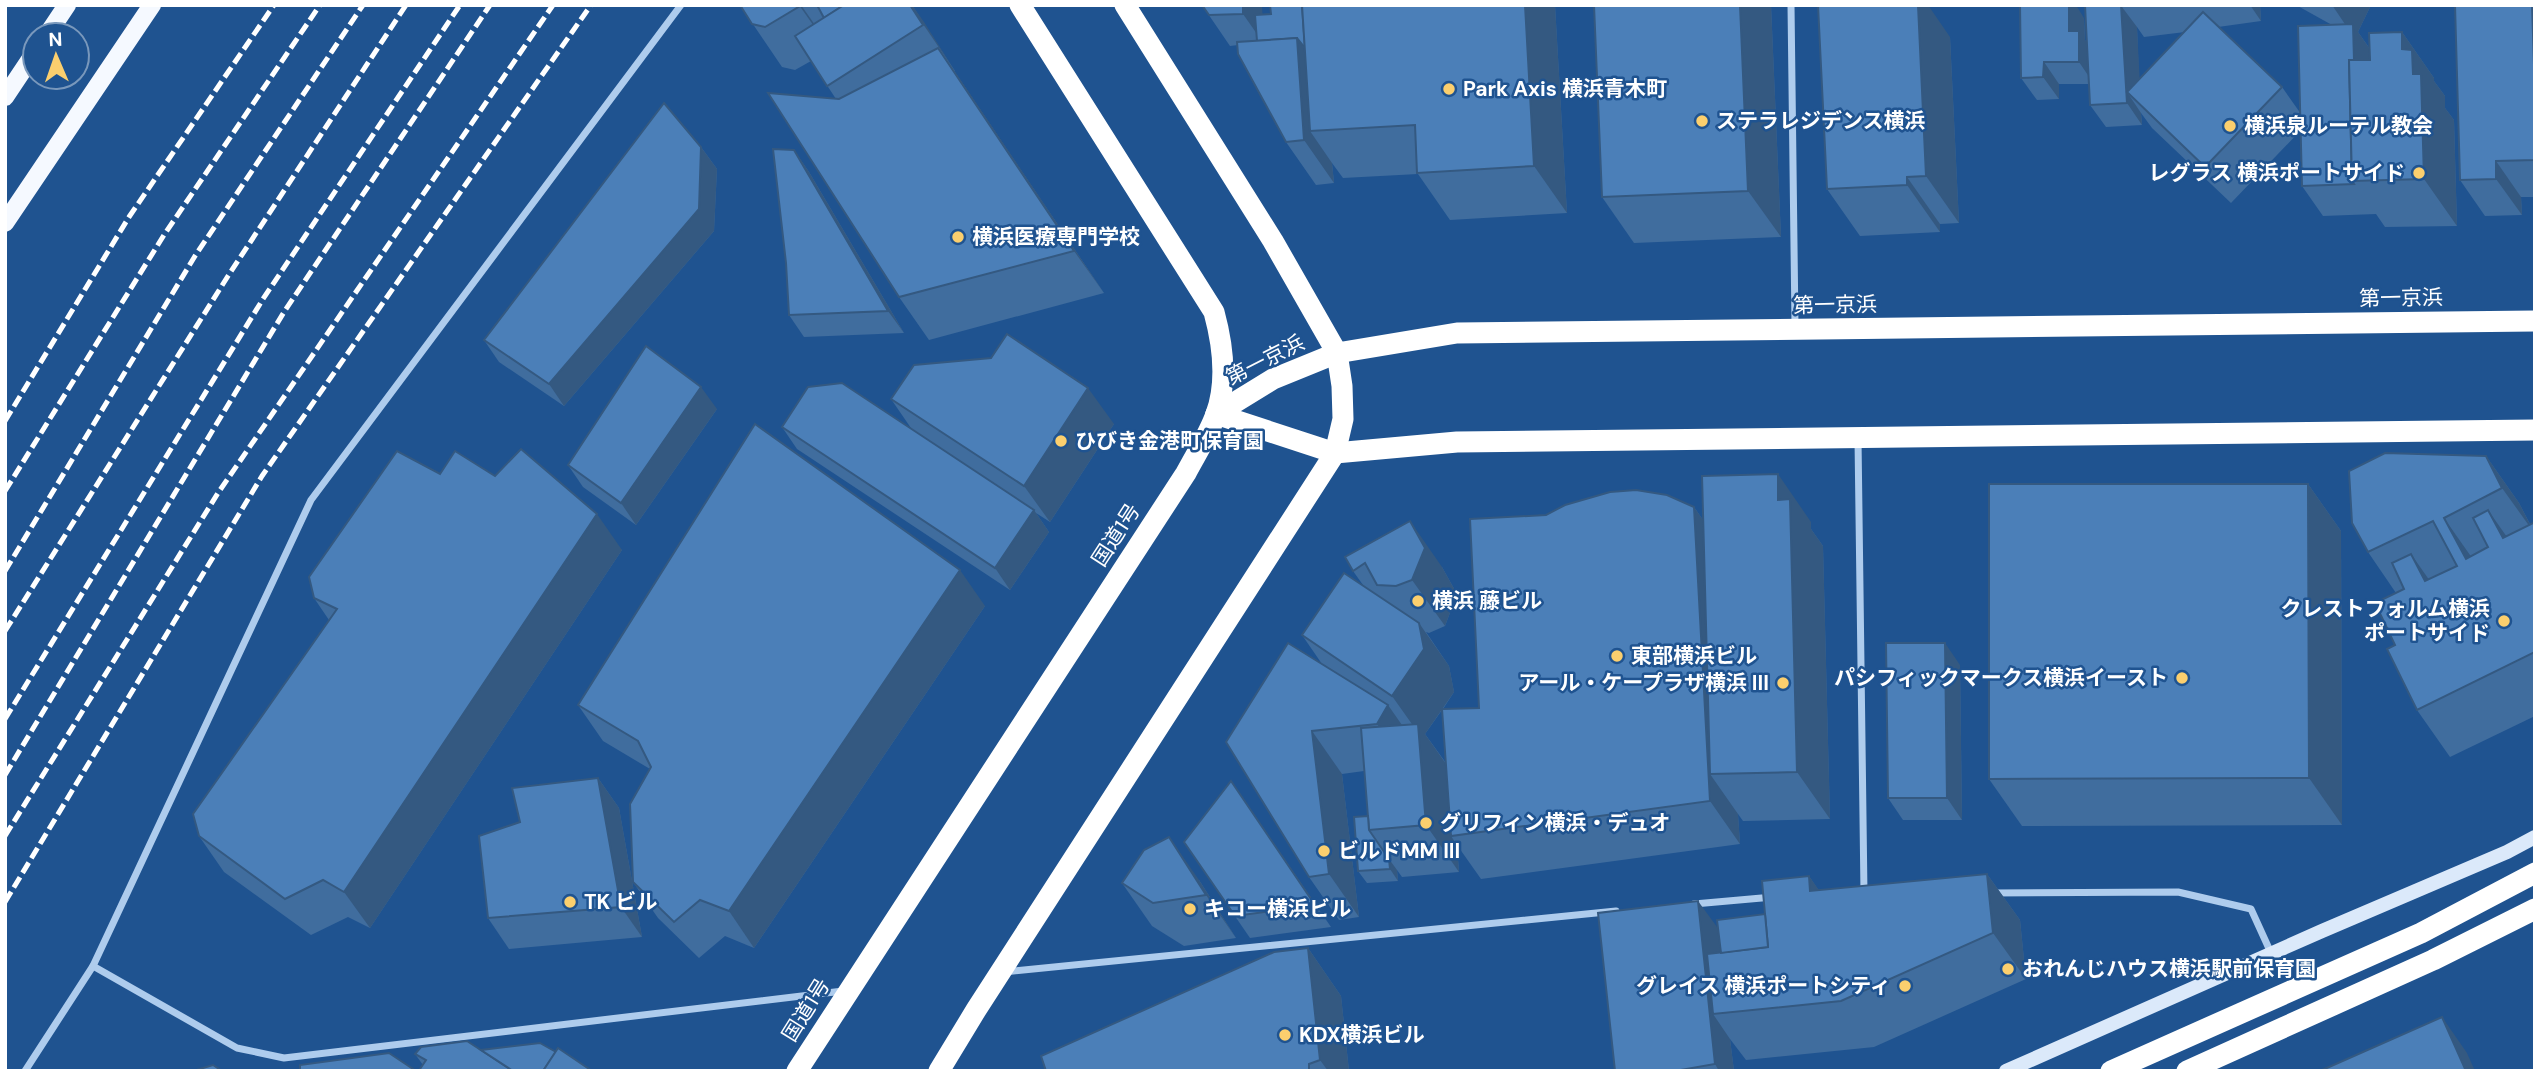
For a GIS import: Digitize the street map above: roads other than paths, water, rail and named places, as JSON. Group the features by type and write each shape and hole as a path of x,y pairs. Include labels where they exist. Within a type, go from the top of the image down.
{"highway":[{"name":"国道1号","path":"797,1071 1186,473 1216,414 1224,375 1222,342 1214,312 1020,5"},
{"path":"939,1071 1335,453 1343,419 1337,353 1273,241 1125,5"},
{"name":"第一京浜","path":"1216,414 1273,379 1337,353 1457,333 2535,321"},
{"name":"第一京浜","path":"1216,414 1335,453 1457,442 2535,430"},
{"path":"2111,1071 2421,933 2535,873"},
{"path":"2187,1071 2433,960 2535,909"}],"main road":[{"path":"56,21 66,5"},
{"path":"5,223 152,5"},
{"path":"5,97 21,73"}],"street":[{"path":"25,1071 93,966 311,500 681,5"},
{"path":"1791,5 1795,330"},
{"path":"1858,437 1864,893"},
{"path":"2006,1071 2507,852 2535,837"},
{"path":"1987,892 2178,892 2251,909 2271,954"},
{"path":"1851,893 1877,893"},
{"path":"1678,905 1787,896"},
{"path":"1000,973 1623,911"},
{"path":"2202,1071 2437,964 2535,915"},
{"path":"93,966 237,1048 284,1058 848,990"}],"railway":[{"path":"5,421 129,217 274,5"},
{"path":"5,491 164,235 320,5"},
{"path":"5,571 195,256 363,5"},
{"path":"5,631 228,276 406,5"},
{"path":"5,719 263,299 460,5"},
{"path":"5,775 284,312 490,5"},
{"path":"5,836 218,493 553,5"},
{"path":"5,902 262,476 591,5"}],"place":[{"name":"Park Axis 横浜青木町","path":"1449,89"},
{"name":"ステラレジデンス横浜","path":"1702,121"},
{"name":"横浜泉ルーテル教会","path":"2230,126"},
{"name":"レグラス 横浜ポートサイド","path":"2419,173"},
{"name":"横浜医療専門学校","path":"958,237"},
{"name":"ひびき金港町保育園","path":"1061,441"},
{"name":"横浜 藤ビル","path":"1418,601"},
{"name":"クレストフォルム横浜 ポートサイド","path":"2504,621"},
{"name":"東部横浜ビル","path":"1617,656"},
{"name":"パシフィックマークス横浜イースト","path":"2182,678"},
{"name":"アール・ケープラザ横浜 III","path":"1783,683"},
{"name":"グリフィン横浜・デュオ","path":"1426,823"},
{"name":"ビルドMM III","path":"1324,851"},
{"name":"TK ビル","path":"570,902"},
{"name":"キコー横浜ビル","path":"1190,909"},
{"name":"おれんじハウス横浜駅前保育園","path":"2008,969"},
{"name":"グレイス 横浜ポートシティ","path":"1905,986"},
{"name":"KDX横浜ビル","path":"1285,1035"}]}
